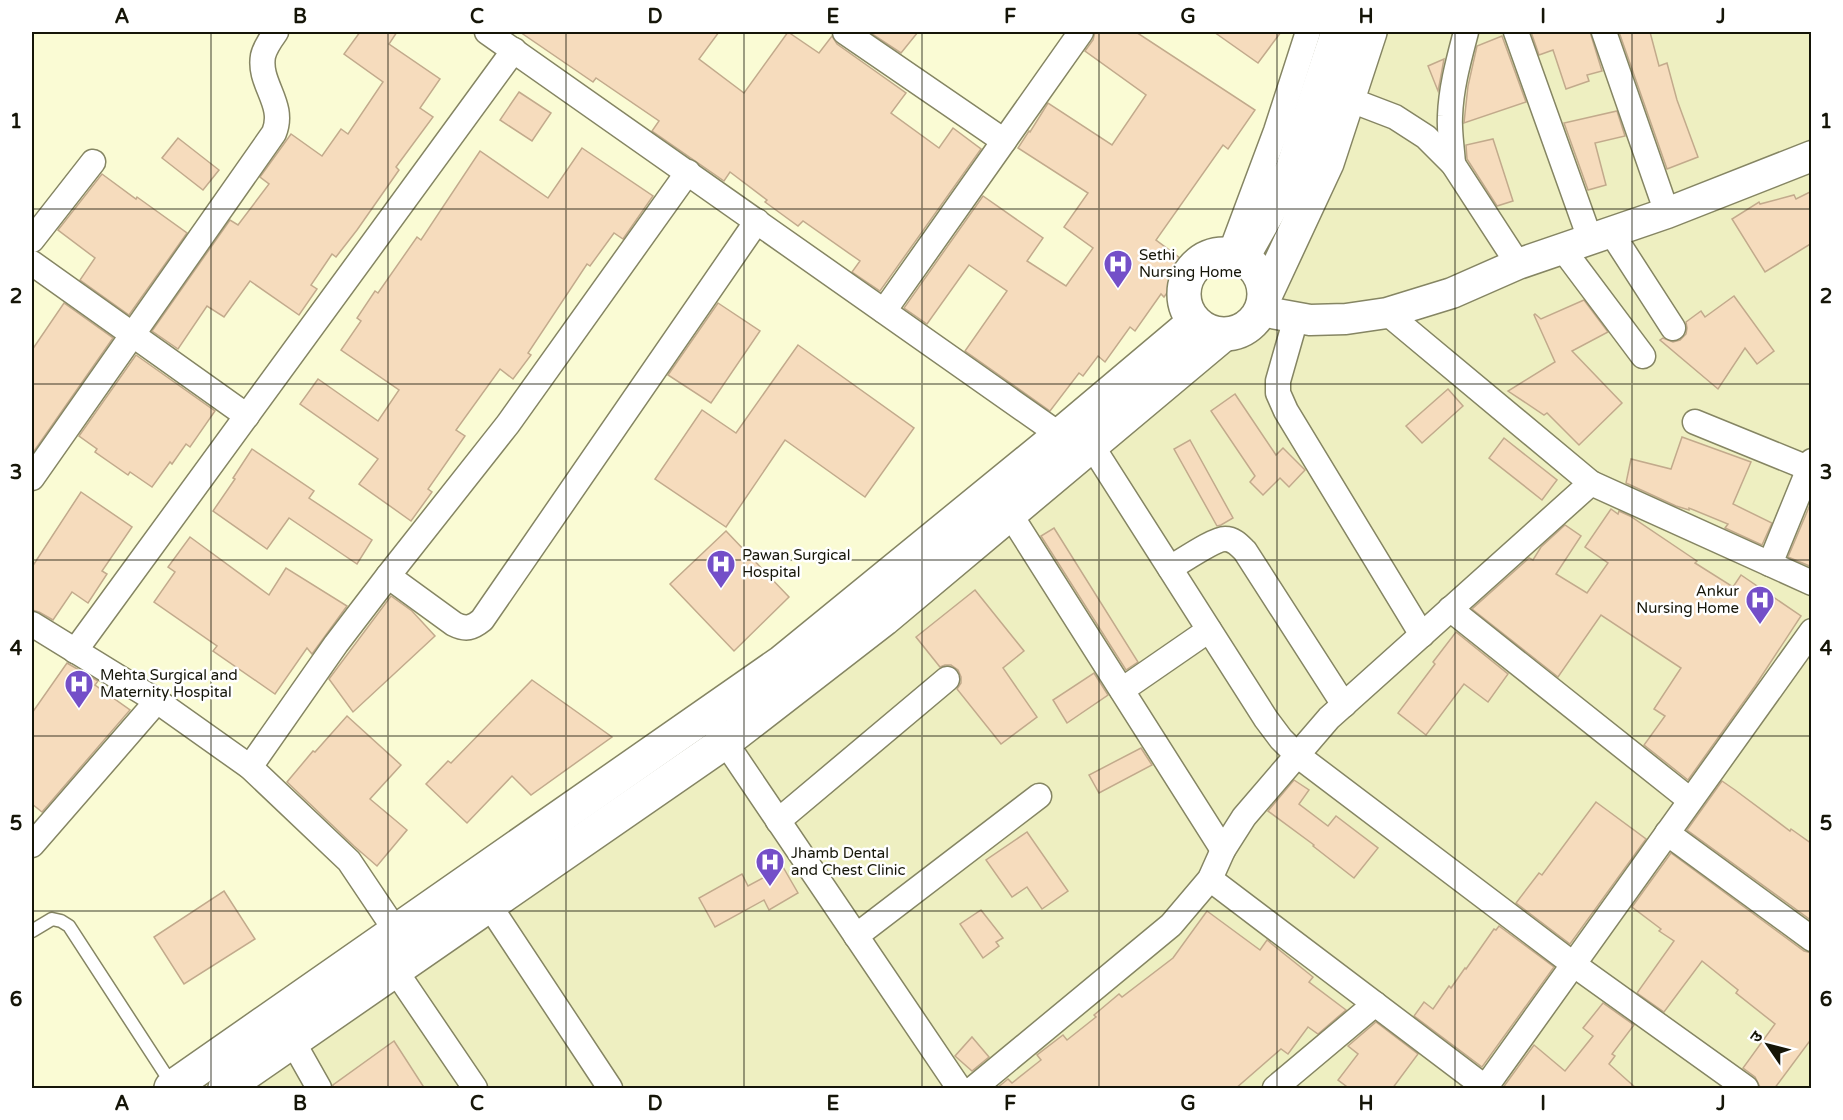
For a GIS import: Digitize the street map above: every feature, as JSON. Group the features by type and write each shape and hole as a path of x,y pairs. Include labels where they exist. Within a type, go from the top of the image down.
{"main road":[{"path":"1236,256 1292,170 1338,32"},
{"path":"1263,304 1262,280 1254,267 1236,256 1209,256 1197,264 1187,278 1184,293 1187,310 1208,328 1234,334 1252,324 1263,304 1327,163 1370,32"},
{"path":"225,1089 293,1042 402,953 706,715 782,662 1060,435 1208,328"},
{"path":"173,1088 402,953 489,905 725,742 884,619 1092,446 1208,328"}],"street":[{"path":"32,478 274,133 278,123 277,112 264,73 262,58 265,48 276,32"},
{"path":"487,32 1060,435"},
{"path":"845,32 1004,141"},
{"path":"884,310 1081,32"},
{"path":"1236,256 1308,32"},
{"path":"1453,164 1449,118 1457,66 1467,32"},
{"path":"1516,32 1601,235 1673,328"},
{"path":"1604,32 1667,213"},
{"path":"75,651 514,50"},
{"path":"1348,99 1395,117 1426,137 1453,164 1518,264"},
{"path":"1263,304 1296,318 1310,320 1346,319 1388,313 1452,293 1518,264 1667,213 1812,156"},
{"path":"32,240 93,162"},
{"path":"250,767 336,644 508,424 688,172"},
{"path":"388,576 454,624 463,628 473,627 482,620 757,221"},
{"path":"1562,248 1643,356"},
{"path":"32,263 247,416"},
{"path":"1388,313 1592,483 1812,583"},
{"path":"1296,318 1278,381 1278,393 1286,411 1422,634"},
{"path":"1695,422 1810,465 1770,564"},
{"path":"1092,446 1266,720 1297,755 1572,964 1746,1089"},
{"path":"974,1089 1171,925 1210,879 1223,850 1244,817 1329,718 1592,483"},
{"path":"1010,514 1223,850"},
{"path":"1170,568 1218,540 1227,538 1237,543 1344,705"},
{"path":"1450,609 1690,800"},
{"path":"32,624 157,701 250,767 349,861 402,953 475,1089"},
{"path":"1122,690 1209,630"},
{"path":"1210,879 1485,1088 1812,632"},
{"path":"778,821 947,679"},
{"path":"33,841 157,701"},
{"path":"706,715 959,1089"},
{"path":"856,936 1040,796"},
{"path":"1667,833 1812,939"},
{"path":"489,905 610,1089"},
{"path":"1275,1089 1375,1004"},
{"path":"293,1042 319,1089"}],"lane":[{"path":"32,931 52,919 69,926 173,1088"}],"shaded area":[{"path":"1376,32 1811,32 1811,1088 226,1088 1138,418 1248,331 1311,220"}],"building":[{"path":"360,32 397,32 389,44 440,79 420,108 433,117 396,167 399,170 357,230 336,257 332,254 311,285 317,289 299,315 250,281 224,317 207,306 178,349 152,331 230,220 238,225 269,184 260,177 291,134 322,156 341,129 348,134 383,82 344,54"},
{"path":"520,32 719,32 699,59 744,93 788,32 819,53 832,36 837,44 906,93 891,113 939,148 953,128 981,149 880,291 852,272 860,261 803,221 798,226 730,172 724,181 652,131 659,121 596,78 593,82"},
{"path":"869,32 918,32 901,53"},
{"path":"1095,32 1136,32 1255,110 1228,149 1223,145 1156,240 1188,264 1164,297 1161,294 1135,331 1130,327 1105,362 1098,356 1083,376 1079,373 1050,411 965,351 1007,291 969,265 927,324 904,308 983,196 1043,238 1027,261 1066,286 1093,248 1064,227 1088,193 1018,148 1048,103 1112,145 1146,95 1085,51 1093,40"},
{"path":"1214,32 1281,32 1258,63"},
{"path":"1531,32 1590,32 1602,71 1587,75 1589,81 1566,89 1553,50 1539,55"},
{"path":"1619,32 1650,32 1659,66 1667,63 1677,100 1698,157 1667,169"},
{"path":"1502,36 1526,102 1464,123 1468,86 1477,46"},
{"path":"1444,59 1440,81 1438,91 1428,66"},
{"path":"519,92 551,113 532,141 500,120"},
{"path":"1617,111 1625,136 1595,143 1606,185 1588,190 1564,123"},
{"path":"178,138 219,170 203,190 162,158"},
{"path":"1493,139 1513,201 1497,206 1467,159 1466,145"},
{"path":"582,148 653,196 623,239 614,233 590,266 587,264 528,353 531,355 513,379 500,369 456,430 465,436 428,489 432,492 411,521 359,484 378,459 300,404 318,379 378,421 399,390 341,350 361,321 357,318 375,291 378,293 417,237 421,240 480,151 548,198"},
{"path":"102,174 187,233 129,315 80,280 95,258 58,230"},
{"path":"1812,191 1812,243 1765,272 1732,219 1759,202 1760,204 1794,195 1796,199"},
{"path":"1734,296 1774,351 1757,364 1745,348 1718,389 1660,340 1663,338 1673,342 1680,340 1686,334 1686,322 1701,311 1705,317"},
{"path":"1584,300 1608,332 1572,351 1622,403 1579,445 1547,413 1544,415 1508,391 1555,362 1534,315 1541,319"},
{"path":"64,303 113,338 32,454 32,350"},
{"path":"718,303 760,331 711,403 668,375"},
{"path":"798,345 914,428 865,497 785,440 726,527 655,479 702,410 736,433"},
{"path":"136,355 215,411 190,447 186,444 152,487 130,472 128,475 95,452 97,449 79,436"},
{"path":"1448,389 1463,406 1422,443 1406,426"},
{"path":"1235,394 1276,455 1283,448 1305,470 1289,487 1280,478 1263,495 1250,482 1255,476 1211,411"},
{"path":"1682,437 1751,462 1733,504 1772,523 1762,545 1725,528 1728,524 1689,508 1689,510 1676,506 1626,483 1631,459 1671,469"},
{"path":"1504,438 1557,480 1542,500 1489,458"},
{"path":"1190,440 1233,518 1221,525 1217,526 1174,449"},
{"path":"252,449 314,491 309,498 372,540 357,564 289,518 267,549 213,511"},
{"path":"81,492 132,527 102,571 107,574 88,603 72,592 53,620 32,610 32,567"},
{"path":"1812,500 1812,567 1788,557"},
{"path":"1611,509 1618,514 1619,511 1630,516 1697,561 1695,563 1733,587 1741,575 1801,616 1755,686 1688,780 1644,745 1665,716 1654,709 1681,668 1601,615 1558,677 1472,609 1529,558 1533,560 1541,547 1565,525 1581,536 1556,574 1587,593 1608,563 1585,547"},
{"path":"1054,528 1138,662 1126,670 1041,536"},
{"path":"726,531 789,597 734,651 670,584"},
{"path":"190,537 269,595 286,568 347,606 312,654 307,648 275,694 213,651 217,646 154,602 175,572 168,567"},
{"path":"975,590 1024,651 1003,668 1037,717 1001,744 957,689 961,683 958,670 951,665 940,667 916,637"},
{"path":"391,596 412,611 435,636 353,712 329,679"},
{"path":"1456,632 1508,674 1488,702 1464,684 1426,735 1398,713"},
{"path":"67,663 98,681 95,685 130,710 42,812 32,804 32,713"},
{"path":"1094,673 1108,695 1067,723 1053,700"},
{"path":"532,680 612,737 531,795 512,776 467,823 426,784 448,761 451,763"},
{"path":"347,716 401,765 370,799 407,830 377,866 287,782"},
{"path":"1141,748 1152,765 1099,793 1089,775"},
{"path":"1294,780 1309,790 1299,804 1328,826 1336,816 1378,848 1354,878 1268,811"},
{"path":"1722,781 1790,831 1791,829 1812,844 1812,921 1687,830"},
{"path":"1596,802 1646,839 1570,944 1516,903 1539,873 1542,875"},
{"path":"1027,832 1068,891 1042,909 1027,887 1012,897 986,860"},
{"path":"1671,853 1804,951 1812,953 1812,1038 1774,1089 1761,1089 1755,1077 1743,1068 1775,1024 1736,993 1738,990 1702,961 1664,1012 1637,993 1674,941 1632,907"},
{"path":"783,867 798,893 769,910 764,900 715,927 699,898 742,874 748,886"},
{"path":"224,891 255,939 184,984 154,937"},
{"path":"981,910 1003,938 996,942 999,946 983,958 960,924"},
{"path":"1207,911 1260,950 1267,940 1313,977 1309,982 1346,1010 1318,1034 1308,1027 1288,1054 1281,1049 1235,1089 996,1089 1008,1079 1012,1083 1041,1060 1037,1055 1063,1035 1067,1040 1096,1017 1094,1015 1119,994 1122,997 1173,958"},
{"path":"1499,926 1554,967 1482,1067 1414,1016 1424,1002 1433,1009 1449,986 1451,988 1466,969 1494,929 1496,930"},
{"path":"1603,1003 1634,1025 1612,1054 1615,1056 1609,1064 1637,1089 1502,1089 1534,1045 1565,1071 1593,1036 1583,1028"},
{"path":"1376,1022 1418,1054 1392,1089 1350,1089 1338,1080 1358,1054 1348,1046"},
{"path":"972,1037 989,1057 972,1071 955,1056"},
{"path":"394,1041 425,1089 333,1089 333,1085"}],"place":[{"name":"Sethi Nursing Home","path":"1118,290"},
{"name":"Pawan Surgical Hospital","path":"721,590"},
{"name":"Ankur Nursing Home","path":"1760,626"},
{"name":"Mehta Surgical and Maternity Hospital","path":"79,710"},
{"name":"Jhamb Dental and Chest Clinic","path":"770,888"}]}
